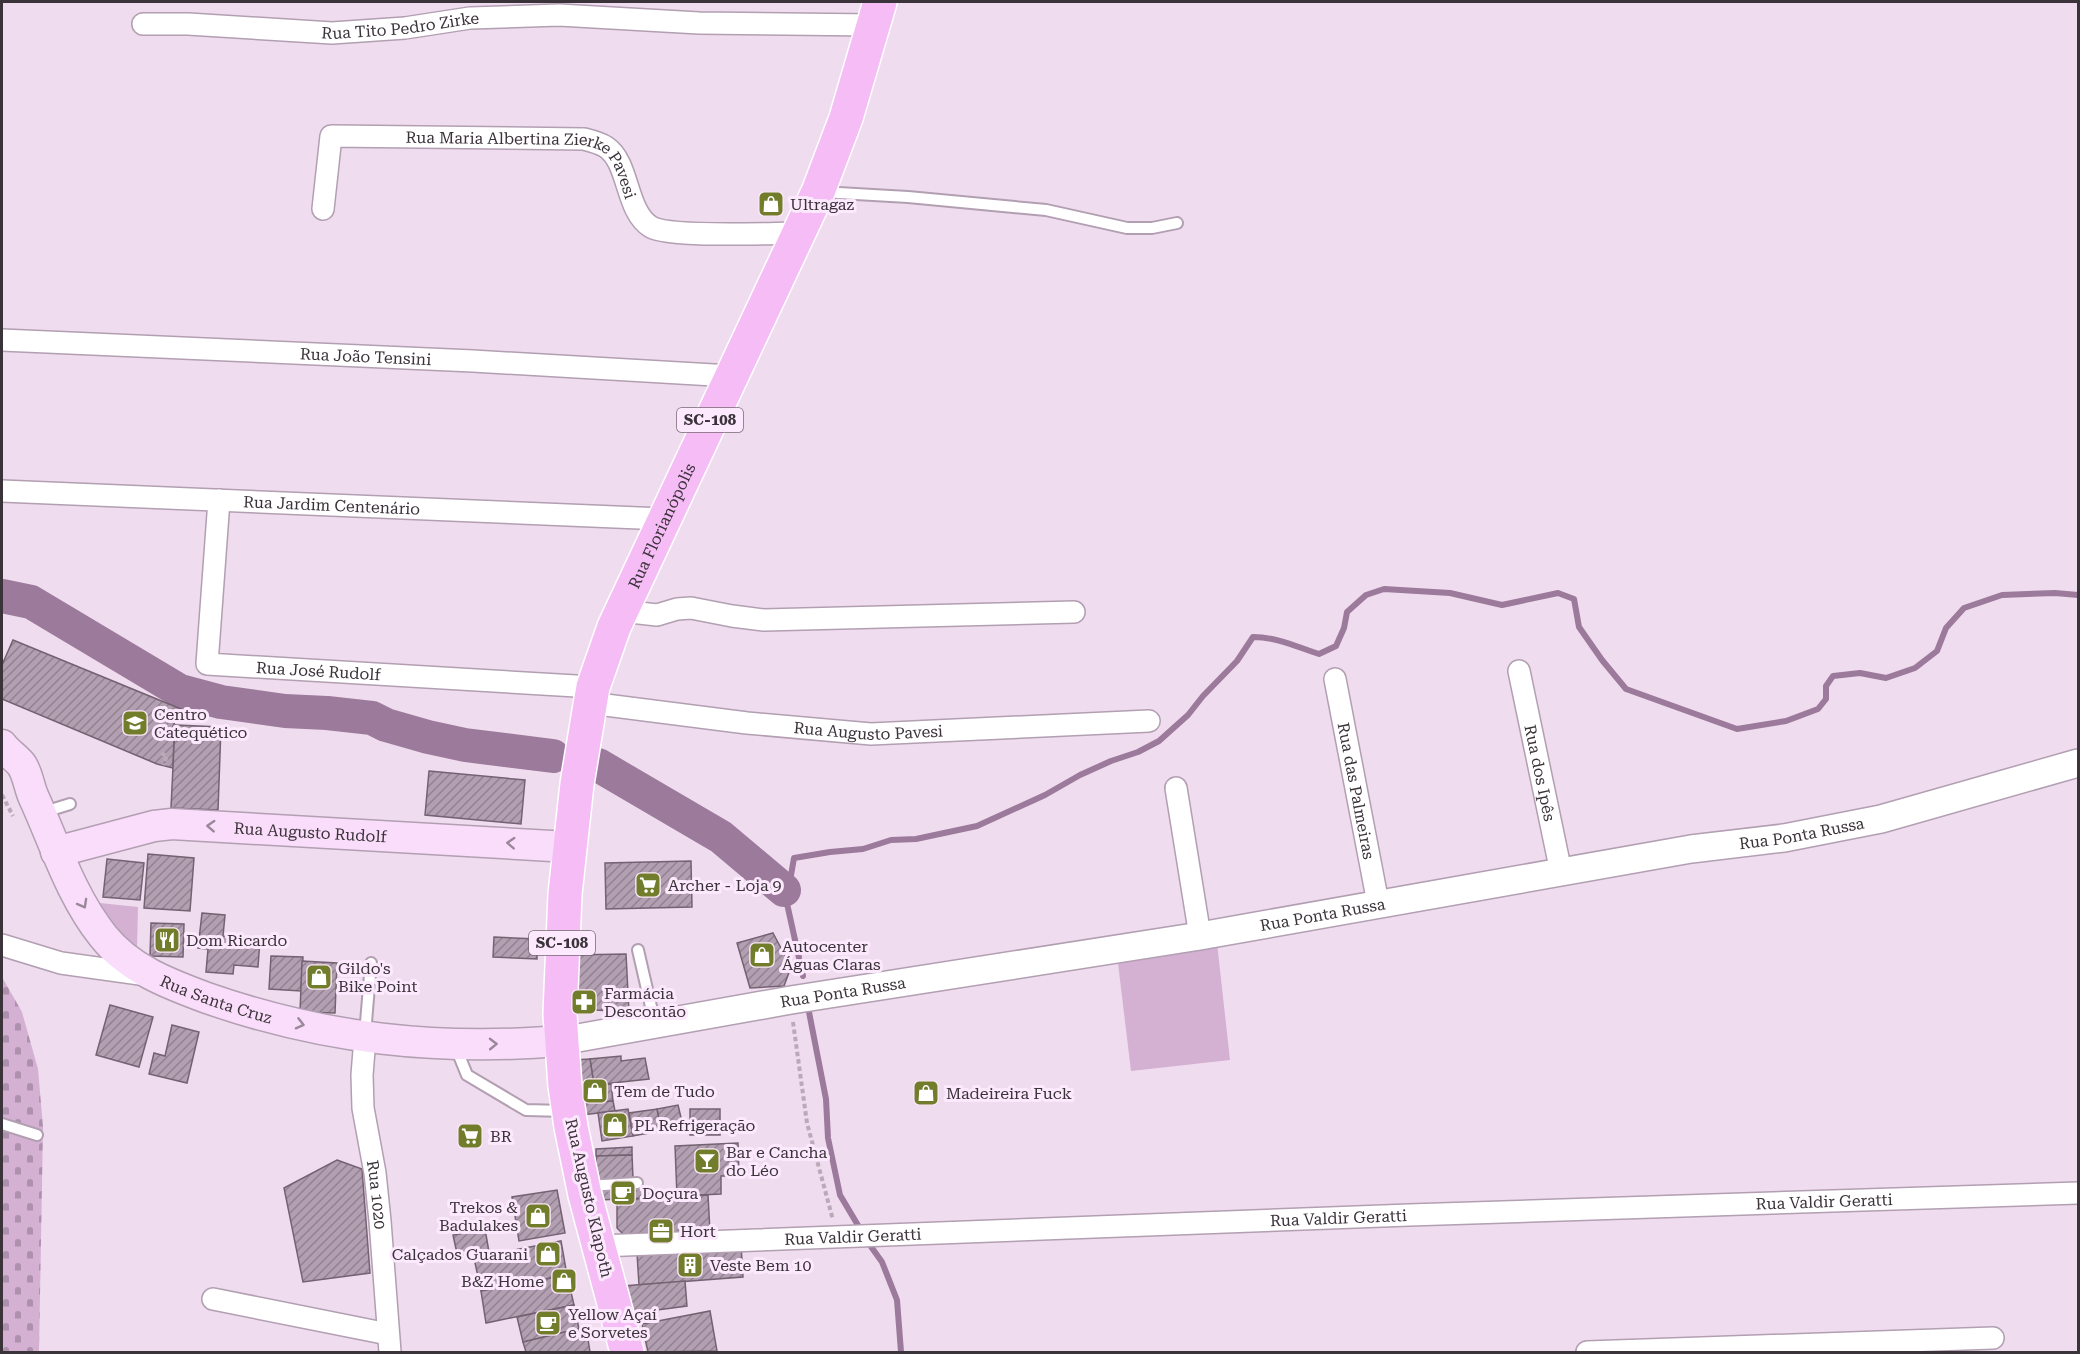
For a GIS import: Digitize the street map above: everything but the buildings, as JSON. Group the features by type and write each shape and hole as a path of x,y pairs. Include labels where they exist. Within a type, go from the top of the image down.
{"main road":[{"name":"Rua Florianópolis","path":"561,1041 562,939 569,847 591,695 621,610 818,192 846,118 877,13"},
{"name":"Rua Santa Cruz","path":"4,742 22,765 27,815 56,852 84,907 103,936 126,961 153,975 228,1005 365,1038 454,1045 561,1041"},
{"name":"Rua Augusto Rudolf","path":"56,852 154,826 172,824 569,847"},
{"name":"Rua Augusto Klapoth","path":"561,1041 568,1111 584,1186 627,1353"}],"street":[{"name":"Rua Tito Pedro Zirke","path":"143,24 188,24 332,33 405,28 470,18 559,15 699,23 877,13"},
{"name":"Rua Maria Albertina Zierke Pavesi","path":"323,209 331,136 584,139 608,148 615,157 637,210 652,228 682,233 799,233"},
{"name":"Rua João Tensini","path":"2,340 473,361 731,376"},
{"name":"Rua Jardim Centenário","path":"2,491 663,519"},
{"name":"Rua José Rudolf","path":"219,500 207,664 591,695"},
{"path":"621,610 657,615 677,609 691,608 764,620 1074,612"},
{"name":"Rua dos Ipês","path":"1519,671 1561,872"},
{"name":"Rua das Palmeiras","path":"1335,679 1378,903"},
{"name":"Rua Augusto Pavesi","path":"591,695 747,723 871,734 1149,721"},
{"name":"Rua Ponta Russa","path":"561,1041 790,1000 1200,936 1691,849 1784,838 1881,819 2079,763"},
{"path":"1176,788 1200,936"},
{"path":"2,945 61,963 153,975"},
{"name":"Rua 1020","path":"365,1038 362,1075 363,1108 375,1173 389,1343"},
{"name":"Rua Valdir Geratti","path":"599,1246 1409,1215 2079,1193"},
{"path":"213,1299 389,1343"},
{"path":"1587,1353 1993,1338"}],"lane":[{"path":"818,192 908,197 1046,210 1127,228 1152,228 1177,223"},
{"path":"27,815 70,804"},
{"path":"638,950 655,1024"},
{"path":"365,1038 371,963"},
{"path":"454,1045 468,1075 526,1110 568,1111"},
{"path":"2,1124 37,1135"},
{"path":"584,1186 637,1183"}],"path":[{"path":"161,753 167,756 163,765"},
{"path":"2,795 27,815"},
{"path":"790,1000 807,1123 846,1237"}],"green space":[{"path":"100,903 138,907 137,950 109,920"},
{"path":"1217,943 1230,1060 1131,1071 1117,955"},
{"path":"2,977 22,1012 38,1069 43,1127 39,1352 2,1352"}],"waterway":[{"path":"803,976 784,890 790,881 794,858 863,849 891,840 916,839 977,826 1045,795 1080,775 1138,752 1159,741 1188,715 1237,661 1253,637 1279,641 1319,654 1336,646 1344,628 1347,612 1366,595 1384,589 1450,593 1502,605 1558,593 1574,599 1579,627 1626,689 1737,729 1786,721 1818,709 1826,699 1826,686 1833,676 1860,673 1886,678 1915,668 1937,651 1946,628 1964,608 2002,595 2055,593 2078,595"},
{"path":"2,596 31,602 180,691 221,702 285,711 372,718 386,725 465,745 553,756"},
{"path":"598,765 721,837 784,890"},
{"path":"809,1012 826,1099 828,1138 840,1195 862,1232"},
{"path":"867,1241 882,1262 897,1300 901,1352"}],"place":[{"name":"Ultragaz","path":"771,204"},
{"name":"Centro Catequético","path":"135,723"},
{"name":"Archer - Loja 9","path":"648,885"},
{"name":"Dom Ricardo","path":"167,940"},
{"name":"Autocenter Águas Claras","path":"762,955"},
{"name":"Gildo's Bike Point","path":"319,977"},
{"name":"Farmácia Descontão","path":"584,1002"},
{"name":"Tem de Tudo","path":"595,1091"},
{"name":"Madeireira Fuck","path":"926,1093"},
{"name":"PL Refrigeração","path":"615,1125"},
{"name":"BR","path":"470,1136"},
{"name":"Bar e Cancha do Léo","path":"707,1161"},
{"name":"Doçura","path":"623,1193"},
{"name":"Trekos & Badulakes","path":"538,1216"},
{"name":"Hort","path":"661,1231"},
{"name":"Calçados Guarani","path":"548,1254"},
{"name":"Veste Bem 10","path":"690,1265"},
{"name":"B&Z Home","path":"564,1281"},
{"name":"Yellow Açaí e Sorvetes","path":"548,1323"}]}
